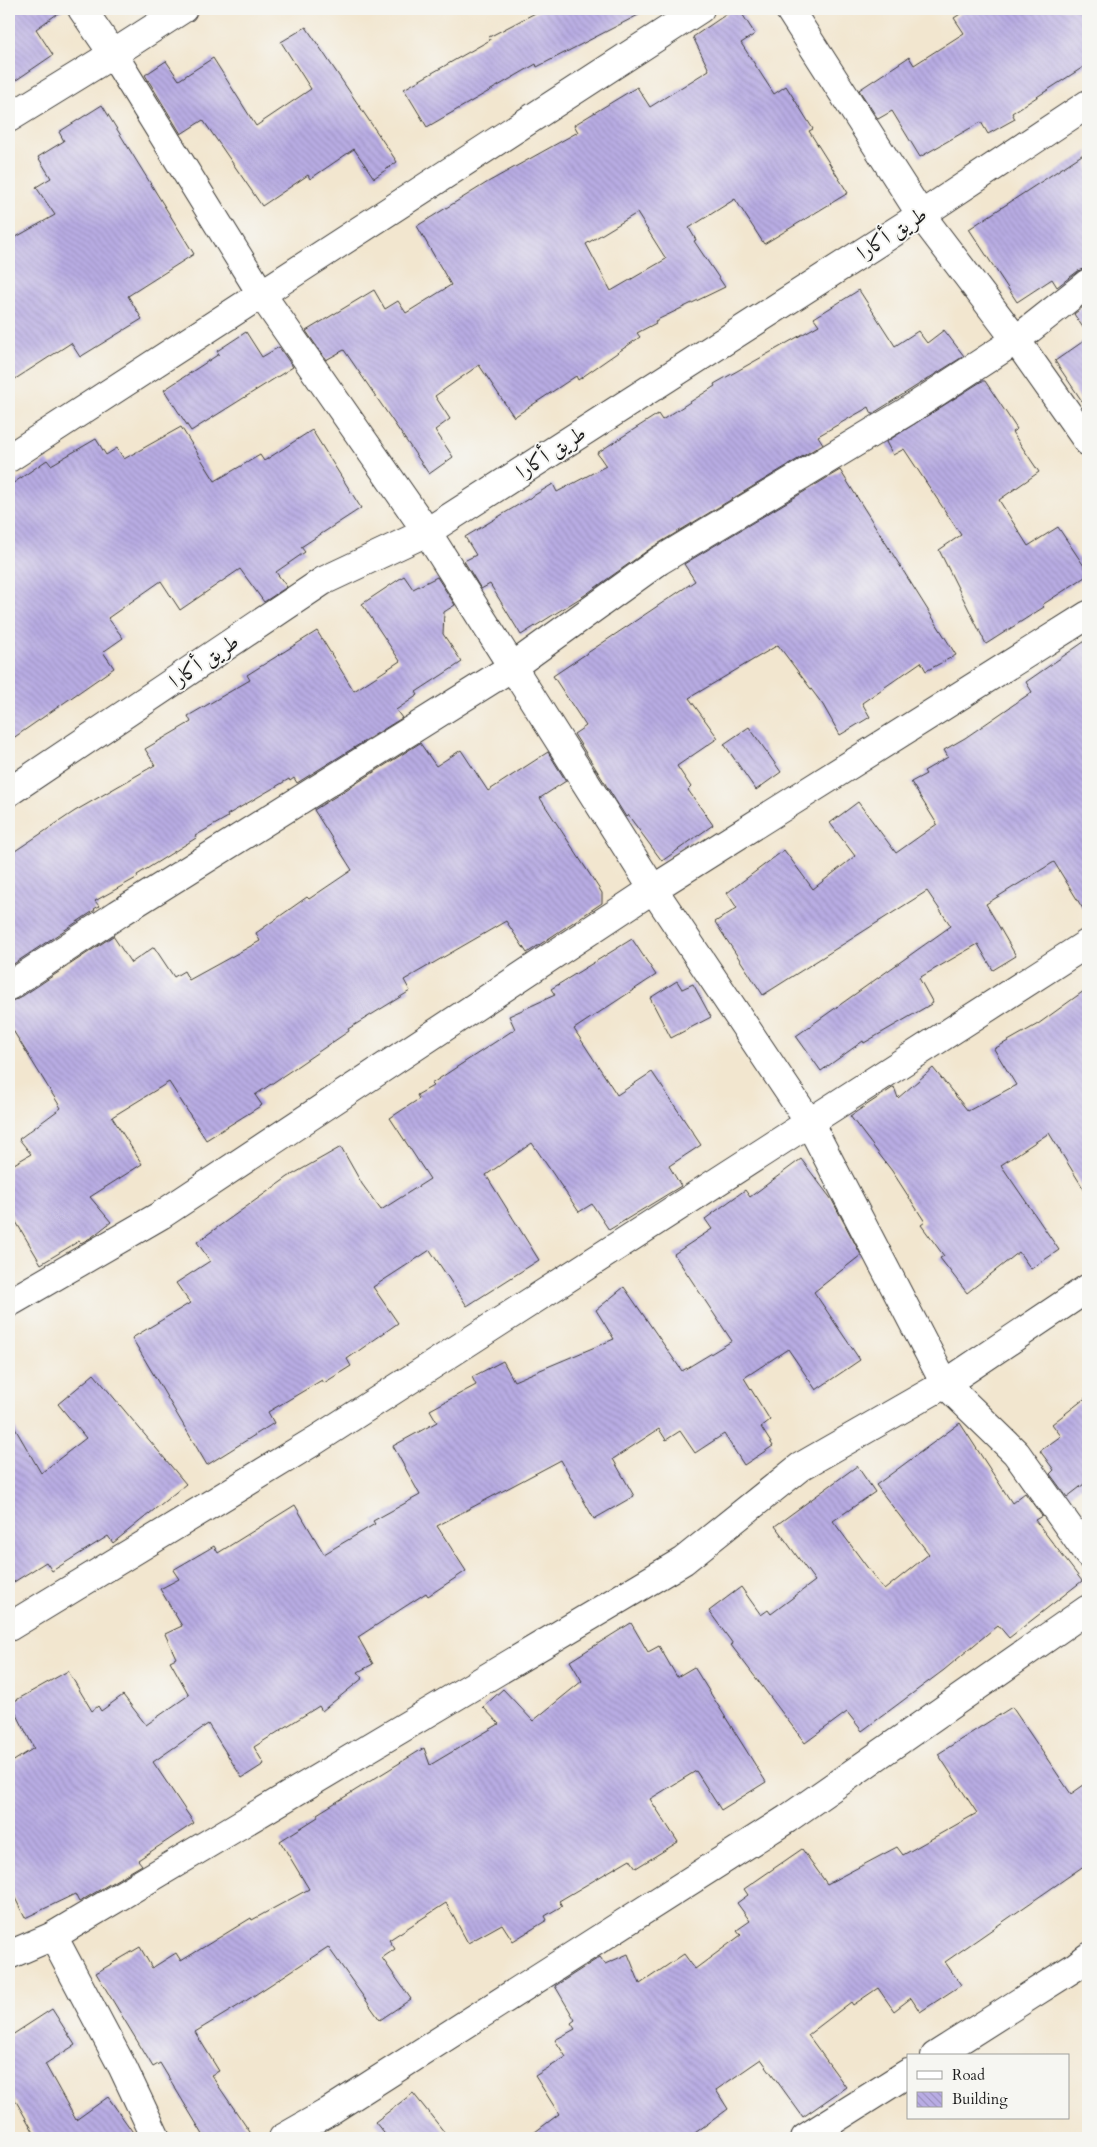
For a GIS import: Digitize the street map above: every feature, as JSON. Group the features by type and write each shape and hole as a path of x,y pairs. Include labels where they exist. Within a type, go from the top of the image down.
{"street":[{"path":"82,9 113,54 262,295 427,532 653,889 809,1122 946,1384 1016,1453 1088,1554"},
{"path":"9,118 182,9"},
{"path":"9,458 700,9"},
{"path":"789,9 921,215 1016,340 1088,442"},
{"name":"طريق أكارا","path":"9,792 323,581 427,532 921,215 1088,104"},
{"path":"9,986 118,914 512,667 659,561 906,412 1016,340 1088,283"},
{"path":"9,1303 161,1215 653,889 1088,615"},
{"path":"9,1627 316,1440 1088,942"},
{"path":"9,1955 53,1936 683,1560 800,1467 946,1384 1088,1288"},
{"path":"283,2138 325,2114 787,1819 1088,1609"},
{"path":"53,1936 123,2068 156,2138"},
{"path":"938,2054 1088,1957"},
{"path":"805,2138 907,2074"}],"building":[{"path":"9,9 64,9 36,29 53,55 9,85"},
{"path":"543,9 650,9 537,67 536,64 427,127 404,89 490,40 489,37"},
{"path":"734,9 739,9 755,34 741,43 774,94 786,86 813,129 809,131 848,193 764,244 735,199 689,228 696,240 694,241 725,287 655,321 656,323 637,333 640,337 578,380 576,376 514,417 479,365 435,396 450,419 435,430 453,457 429,474 344,350 326,360 306,331 374,290 385,309 398,301 406,313 451,285 417,226 488,182 578,132 574,125 637,87 650,107 709,70 693,37","holes":["637,213 666,259 611,291 586,244"]},
{"path":"968,9 1088,9 1088,64 1012,113 1015,119 988,134 981,122 920,157 892,111 878,119 859,90 909,57 914,65 964,33 954,18"},
{"path":"306,27 397,162 374,178 354,149 310,179 308,175 262,206 203,120 181,134 145,75 166,61 179,80 213,58 256,126 311,89 281,42"},
{"path":"102,105 194,254 128,296 142,319 80,357 71,343 9,383 9,241 55,215 36,187 51,178 38,157 64,141 59,132"},
{"path":"1088,151 1088,268 1078,271 1057,287 1052,279 1017,302 969,229"},
{"path":"859,290 895,346 918,331 927,343 944,330 964,356 872,414 869,407 818,436 823,444 651,548 585,595 521,635 490,584 481,589 464,561 476,555 465,537 553,484 557,492 606,466 597,453 658,414 662,420 715,386 714,384 819,325 814,318"},
{"path":"1088,303 1088,335 1074,314"},
{"path":"246,332 262,357 279,347 293,367 191,431 164,390 219,354 217,351"},
{"path":"1088,338 1088,410 1055,361"},
{"path":"982,381 985,381 1017,429 1012,432 1039,472 999,500 1028,546 1058,527 1088,572 1088,575 1042,605 1044,607 986,644 939,550 961,535 904,449 893,455 886,442"},
{"path":"181,427 215,481 260,455 264,461 312,430 361,508 301,547 305,552 276,572 287,587 264,602 240,569 180,610 161,581 108,618 123,638 103,652 114,668 9,741 9,486 47,460 51,465 96,439 106,455 117,448 124,459"},
{"path":"840,470 956,655 926,671 921,662 862,703 870,717 840,735 823,705 778,645 689,698 718,738 677,766 691,787 688,790 713,825 662,861 628,815 626,817 574,734 586,726 553,676 695,581 684,564"},
{"path":"404,576 413,589 437,577 455,605 444,612 443,634 462,662 416,692 418,695 396,710 402,718 297,783 294,778 290,781 289,779 227,815 228,817 195,836 196,838 137,875 138,877 95,901 99,906 95,910 9,967 9,855 75,811 155,765 145,749 191,722 188,716 250,680 247,675 317,631 354,691 400,661 362,604"},
{"path":"1088,639 1088,917 1054,862 986,904 1016,956 993,970 978,944 919,978 933,1003 864,1043 863,1041 821,1071 796,1036 951,926 927,891 763,995 715,922 737,908 727,893 784,850 813,889 855,856 830,823 858,802 896,853 937,824 911,782 926,774 924,771 948,757 944,750 965,738 1032,692 1026,682"},
{"path":"749,727 781,772 756,790 724,744"},
{"path":"420,743 436,766 461,750 488,791 548,752 566,781 540,798 602,893 602,903 527,953 506,921 404,980 410,991 348,1029 349,1031 255,1095 262,1105 206,1140 169,1082 112,1117 142,1164 90,1197 111,1222 92,1237 81,1243 79,1241 41,1264 9,1210 9,1167 31,1154 19,1139 61,1108 9,1024 9,1001 18,999 113,936 131,963 154,947 174,977 184,971 189,980 260,941 256,933 307,897 309,899 352,870 314,810"},
{"path":"632,939 656,975 574,1029 617,1095 652,1072 701,1145 669,1166 681,1186 609,1230 592,1204 579,1212 532,1143 486,1175 539,1260 467,1306 430,1250 373,1287 398,1323 347,1359 351,1366 324,1383 322,1380 268,1412 274,1423 207,1465 132,1338 190,1303 176,1283 210,1261 197,1242 288,1177 341,1147 362,1184 381,1210 430,1179 390,1118 419,1099 417,1095 433,1086 431,1084 515,1029 509,1016 555,995 551,989"},
{"path":"677,981 682,989 693,984 711,1017 671,1038 650,998"},
{"path":"1088,988 1088,1196 1049,1133 1001,1165 1059,1250 1031,1269 1019,1252 967,1293 940,1258 944,1256 921,1225 925,1222 892,1171 850,1116 894,1087 898,1098 933,1068 968,1111 1016,1085 994,1049 1038,1024"},
{"path":"801,1159 832,1200 861,1255 814,1292 860,1360 816,1390 788,1349 744,1378 770,1420 761,1427 773,1446 744,1465 724,1434 695,1453 680,1431 666,1440 659,1429 613,1459 634,1496 594,1519 561,1460 437,1526 466,1571 428,1596 426,1593 358,1637 373,1664 358,1672 363,1678 322,1711 319,1706 254,1747 264,1764 242,1778 208,1724 153,1762 194,1823 138,1860 142,1865 79,1902 75,1894 25,1918 9,1886 9,1764 34,1748 11,1703 68,1671 92,1711 98,1706 101,1711 123,1695 146,1725 189,1695 170,1661 176,1658 165,1634 182,1626 160,1589 179,1579 173,1570 214,1546 218,1553 295,1505 324,1554 375,1524 373,1521 420,1495 393,1446 437,1422 430,1410 476,1385 472,1377 503,1361 514,1381 614,1339 596,1310 624,1287 682,1371 732,1341 674,1254 712,1229 705,1219 745,1190 750,1197"},
{"path":"94,1374 186,1484 113,1543 108,1536 52,1571 46,1562 9,1585 9,1418 41,1473 86,1438 58,1404"},
{"path":"1088,1396 1088,1481 1067,1497 1050,1474 1054,1470 1040,1451 1061,1436 1052,1424"},
{"path":"960,1423 1012,1503 1025,1493 1042,1516 1035,1520 1082,1581 1009,1638 998,1625 944,1670 862,1731 847,1712 805,1743 731,1645 733,1644 709,1611 741,1587 761,1615 768,1610 771,1614 815,1581 775,1526 857,1466 875,1492 833,1521 884,1590 929,1554 876,1485"},
{"path":"631,1623 648,1652 659,1646 677,1677 694,1667 766,1782 721,1810 696,1771 650,1799 678,1842 636,1868 630,1859 559,1901 562,1906 545,1916 547,1920 513,1941 502,1924 468,1943 446,1903 389,1940 395,1949 382,1958 411,1999 380,2020 328,1947 195,2032 219,2071 211,2075 254,2138 205,2138 160,2063 153,2067 96,1973 140,1947 152,1968 176,1953 181,1961 251,1918 252,1920 309,1889 280,1841 318,1817 317,1814 424,1748 430,1765 499,1724 483,1707 503,1689 533,1721 582,1681 570,1661"},
{"path":"1012,1707 1071,1794 1088,1782 1088,1863 945,1962 961,1985 920,2012 911,1998 894,2011 878,1988 853,2005 851,2002 808,2035 846,2087 803,2117 761,2059 716,2090 728,2109 688,2138 527,2138 559,2114 535,2076 566,2057 555,2040 575,2029 571,2023 575,2020 555,1986 600,1957 605,1964 628,1954 640,1984 684,1954 695,1969 741,1935 737,1930 750,1921 737,1903 748,1895 744,1889 802,1849 827,1884 897,1847 903,1855 977,1813 938,1754"},
{"path":"52,2009 75,2045 45,2064 76,2120 108,2097 137,2138 37,2138 9,2089 9,2037"},
{"path":"413,2093 449,2138 388,2138 375,2122"}]}
